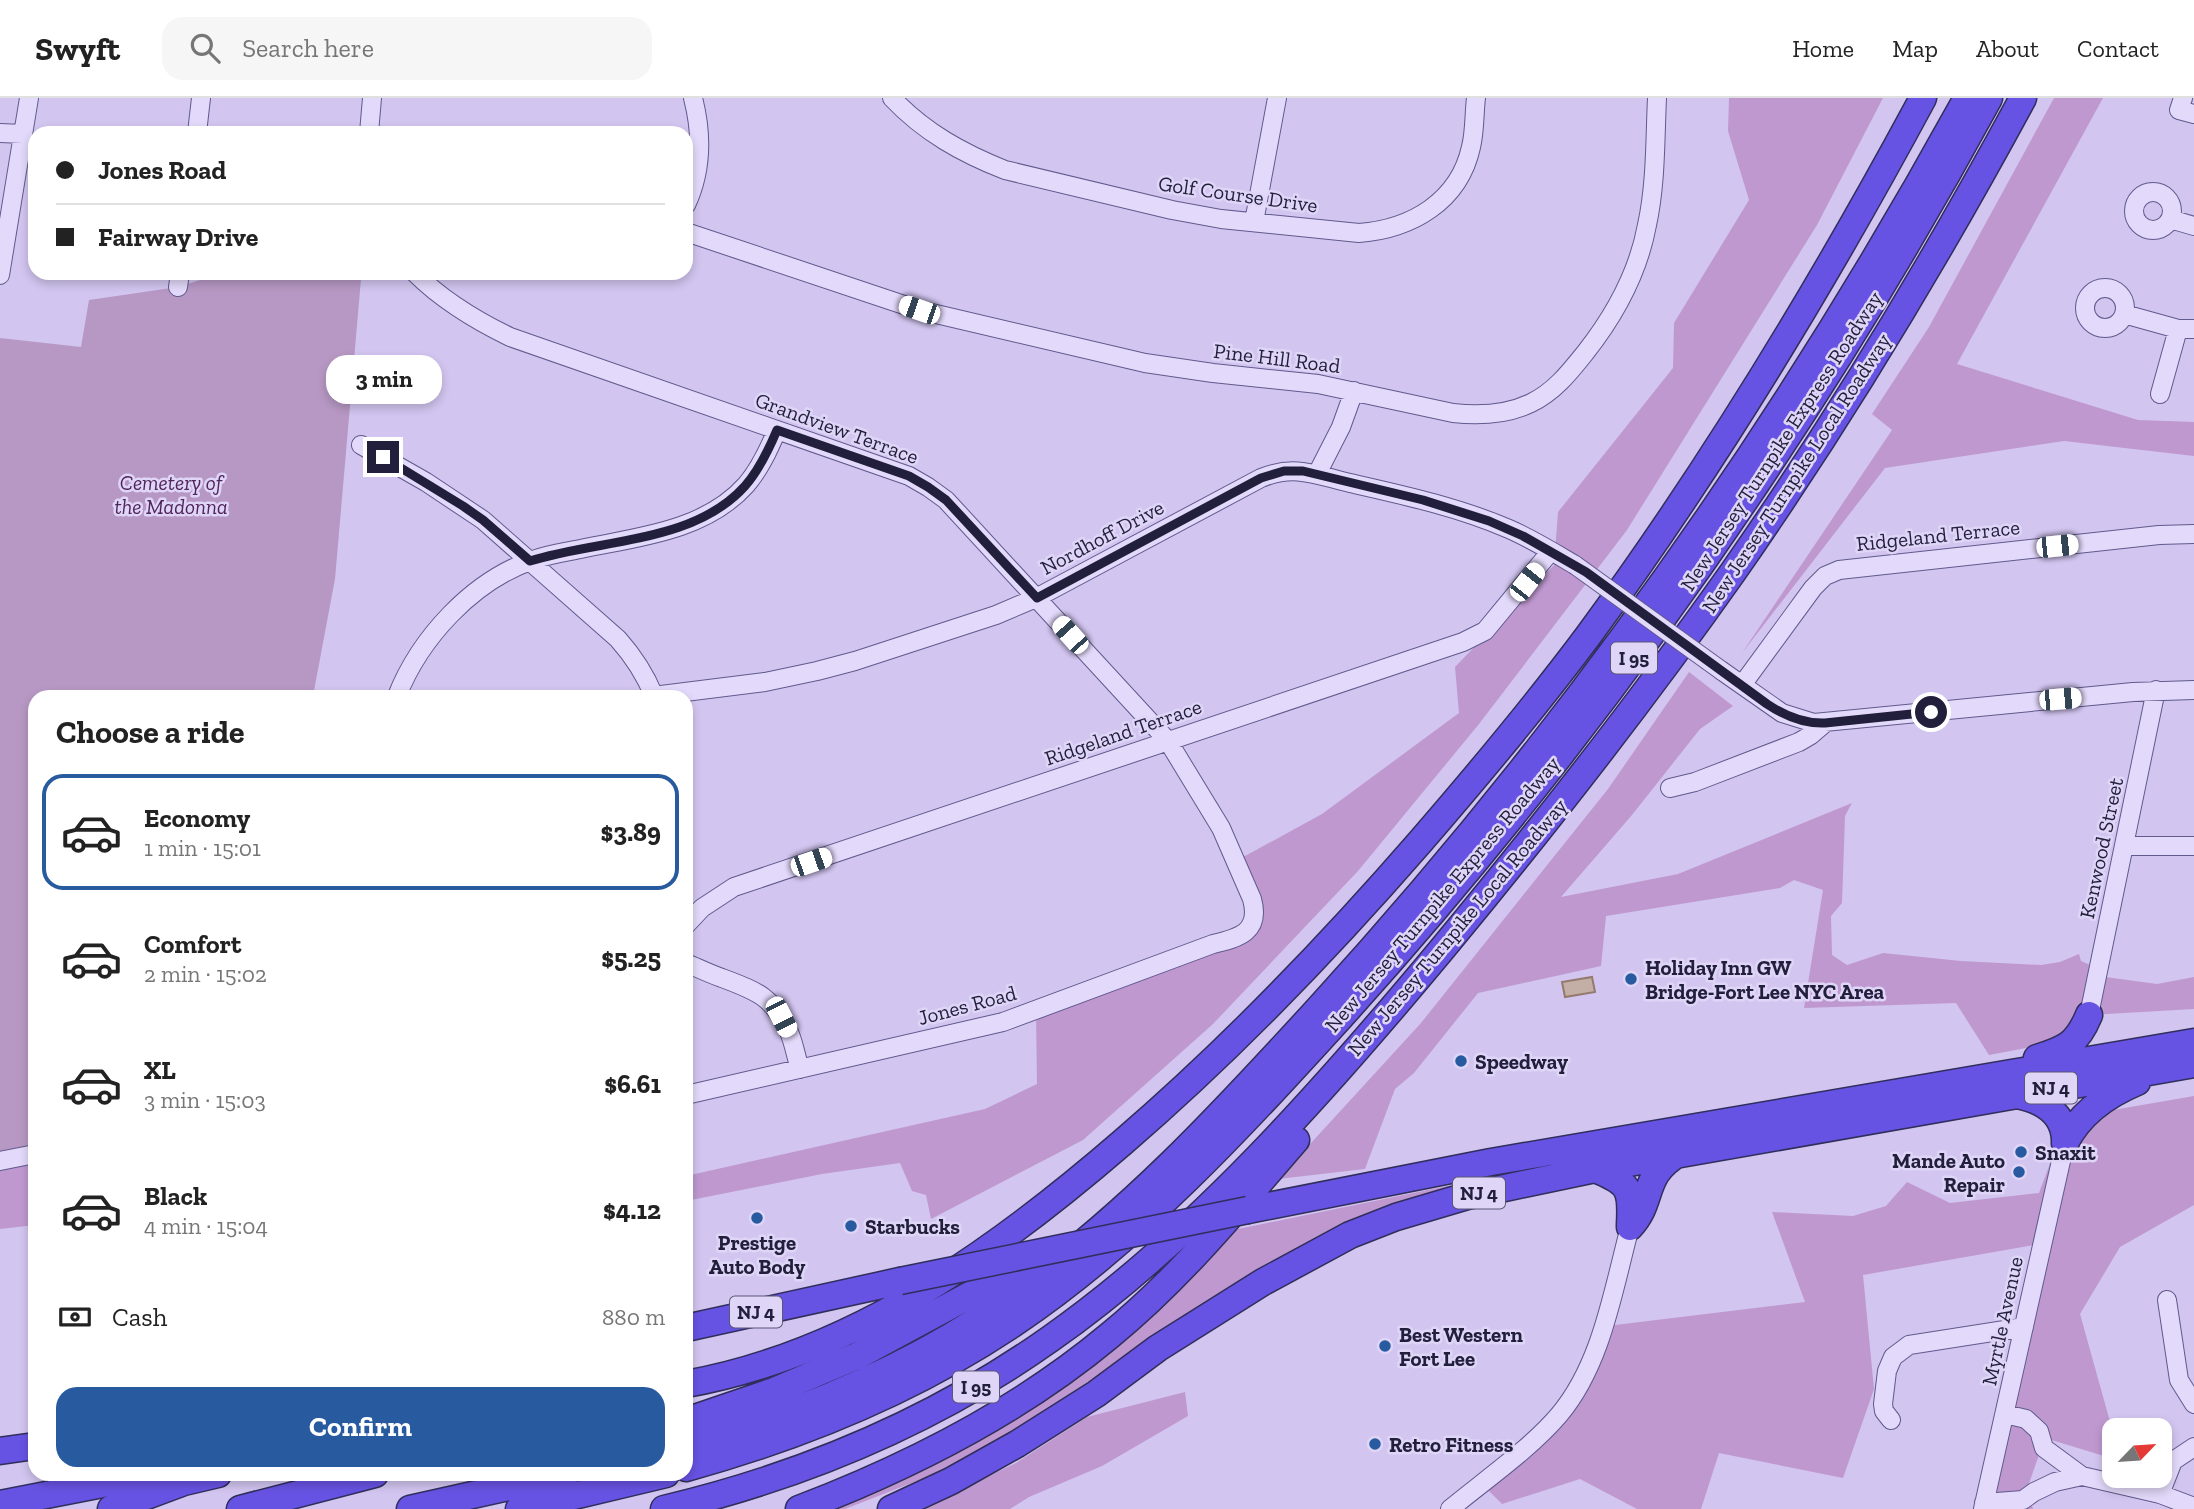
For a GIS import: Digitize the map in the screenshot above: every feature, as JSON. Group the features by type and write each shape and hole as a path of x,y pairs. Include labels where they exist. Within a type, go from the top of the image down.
{"highway":[{"name":"I 95","path":"693,1383 760,1366 839,1335 920,1293 982,1252 1056,1198 1144,1125 1220,1055 1300,975 1370,900 1467,786 1560,672 1635,570 1761,380 1861,211 1923,98"},
{"name":"New Jersey Turnpike Express Roadway","path":"693,1442 750,1426 840,1393 923,1352 978,1320 1030,1284 1103,1226 1259,1073 1379,942 1469,837 1645,610 1811,365 1894,228 1967,98"},
{"name":"New Jersey Turnpike Express Roadway","path":"693,1466 761,1446 850,1412 933,1372 997,1334 1064,1287 1138,1226 1283,1080 1381,972 1490,843 1574,737 1688,585 1842,353 1922,219 1989,98"},
{"name":"New Jersey Turnpike Local Roadway","path":"664,1509 767,1480 855,1447 942,1406 1022,1359 1101,1302 1171,1241 1255,1158 1351,1055 1539,830 1732,572 1882,344 2023,98"},
{"path":"2089,1015 2099,1037 2115,1045 2194,1042"},
{"path":"1954,1084 2066,1048 2080,1034 2089,1015"},
{"name":"NJ 4","path":"693,1326 1070,1246 1491,1163 2194,1042"},
{"path":"799,1509 867,1482 947,1442 1052,1379 1111,1335 1184,1265 1304,1131 1351,1055"},
{"path":"2064,1143 2080,1119 2108,1097 2142,1080 2194,1064"},
{"name":"NJ 4","path":"891,1509 996,1457 1070,1410 1220,1307 1350,1235 1396,1217 1443,1202 1595,1169 2194,1064"},
{"path":"2015,1094 2039,1102 2055,1113 2062,1124 2064,1143"},
{"path":"1630,1227 1640,1215 1656,1172 1679,1153"},
{"path":"1595,1169 1626,1187 1631,1204 1630,1227"},
{"path":"693,1419 774,1391 857,1356 976,1291 1070,1246"},
{"path":"0,1451 28,1447"},
{"path":"0,1488 30,1481"},
{"path":"0,1504 118,1481"},
{"path":"111,1509 188,1481"},
{"path":"240,1509 347,1481"},
{"path":"464,1496 500,1481"},
{"path":"410,1509 534,1481"},
{"path":"519,1509 637,1481"}],"street":[{"path":"0,275 29,98"},
{"path":"198,126 201,98"},
{"path":"370,126 372,98"},
{"path":"693,98 697,114 699,158 693,188"},
{"name":"Golf Course Drive","path":"892,98 928,130 951,145 1005,170 1172,210 1359,233 1380,231 1416,219 1433,208 1447,194 1463,169 1472,145 1476,98"},
{"path":"1254,222 1277,98"},
{"name":"Pine Hill Road","path":"693,234 919,310 1145,363 1318,384 1453,413 1493,414 1514,410 1532,402 1566,377 1603,330 1627,289 1647,225 1652,192 1657,98"},
{"path":"2183,98 2179,110 2194,114"},
{"path":"0,133 23,134"},
{"path":"2170,219 2194,226"},
{"name":"Grandview Terrace","path":"423,280 475,320 510,337 909,476 946,500 1168,741 1221,828 1244,876 1255,908 1250,927"},
{"path":"2124,314 2186,329 2160,394"},
{"path":"1317,474 1341,427 1353,391"},
{"path":"400,690 413,664 448,617 491,581 530,561 662,533 715,511 746,485 777,430"},
{"path":"361,445 483,520 618,639 634,657 651,690"},
{"name":"Nordhoff Drive","path":"693,691 765,682 817,671 996,615 1037,598 1261,478 1294,470 1401,494 1507,528 1575,565 1782,713 1808,723 1825,723"},
{"name":"Ridgeland Terrace","path":"1742,685 1813,588 1825,576 1839,570 2159,535 2194,534"},
{"name":"Ridgeland Terrace","path":"693,918 702,908 734,887 1463,642 1485,631 1552,551"},
{"path":"1670,788 1695,782 1799,742 1825,723 2156,690 2194,690"},
{"name":"Kenwood Street","path":"2089,1015 2156,690"},
{"path":"2125,846 2194,846"},
{"name":"Jones Road","path":"693,1093 1003,1022 1232,939 1242,935 1250,927"},
{"path":"693,966 749,987 766,998 790,1034 800,1069"},
{"name":"Myrtle Avenue","path":"1984,1506 2064,1143"},
{"path":"0,1161 28,1155"},
{"path":"1450,1509 1540,1434 1559,1415 1575,1392 1597,1346 1630,1227"},
{"path":"2167,1300 2179,1380 2194,1404"},
{"path":"1891,1420 1882,1404 1888,1366 1900,1350 1909,1345 2024,1328"},
{"path":"2005,1414 2026,1419 2039,1430 2044,1448 2082,1476 2160,1494 2194,1507"},
{"path":"2160,1494 2173,1461 2194,1447"},
{"path":"1984,1506 2023,1500 2055,1482 2082,1476"}],"shaded area":[{"path":"1729,98 1883,98 1817,225 1627,530 1479,724 1358,871 1213,1024 1083,1140 931,1219 926,1195 912,1191 900,1163 822,1174 693,1200 693,1174 985,1109 1037,1084 1036,1010 1250,927 1236,861 1322,814 1459,713 1455,667 1554,565 1558,512 1673,368 1674,323 1749,200 1728,131"},
{"path":"2054,98 2103,98 1957,364 2138,420 2194,422 2194,456 2064,441 1885,468 1742,653 1892,430 1872,414 1929,327"},
{"path":"1689,672 1733,706 1700,729 1632,815 1561,897 1678,874 1852,803 1845,816 1842,903 1831,916 1832,955 1847,965 1883,953 2041,965 2060,962 2079,954 2081,961 2099,969 2098,976 2157,984 2194,977 2194,1009 2089,1015 2047,1044 1989,1055 1956,1003 1804,1008 1823,890 1794,880 1780,888 1606,916 1601,966 1478,993 1414,1073 1395,1089 1365,1169 1278,1179 1421,1023 1608,789"},
{"path":"1592,977 1595,992 1565,997 1562,982"},
{"path":"2194,1096 2194,1205 2120,1247 2080,1314 2109,1418 2102,1418 2102,1455 2045,1438 2027,1489 2033,1509 1986,1509 2039,1244 1863,1275 1874,1389 1843,1478 1719,1453 1701,1509 1637,1509 1580,1479 1502,1504 1481,1483 1559,1415 1605,1319 1615,1325 1805,1302 1772,1212 1853,1216 1886,1206 1907,1182 1950,1203 2039,1193 2067,1118"},
{"path":"28,1155 28,1226 0,1229 0,1161"},
{"path":"1452,1185 1354,1221 1028,1424 945,1470 845,1509 820,1509 961,1446 1228,1231"},
{"path":"1185,1392 1188,1416 1102,1466 1029,1497 1010,1509 919,1509 1016,1463 1087,1417"}],"green space":[{"name":"Cemetery of the Madonna","path":"200,280 361,280 335,579 314,690 28,690 28,1155 0,1161 0,338 81,347 89,300 178,287"}],"place":[{"name":"Holiday Inn GW Bridge-Fort Lee NYC Area","path":"1631,979"},
{"name":"Speedway","path":"1461,1061"},
{"name":"Snaxit","path":"2021,1152"},
{"name":"Mande Auto Repair","path":"2019,1172"},
{"name":"Prestige Auto Body","path":"757,1218"},
{"name":"Starbucks","path":"851,1226"},
{"name":"Best Western Fort Lee","path":"1385,1346"},
{"name":"Retro Fitness","path":"1375,1444"}],"route":[{"path":"383,457 483,520 530,561 662,533 715,511 746,485 770,447 777,430 909,476 928,487 946,500 1037,598 1261,478 1277,472 1303,471 1423,500 1489,521 1523,536 1586,572 1767,704 1788,716 1808,723 1825,723 1931,712"}]}
